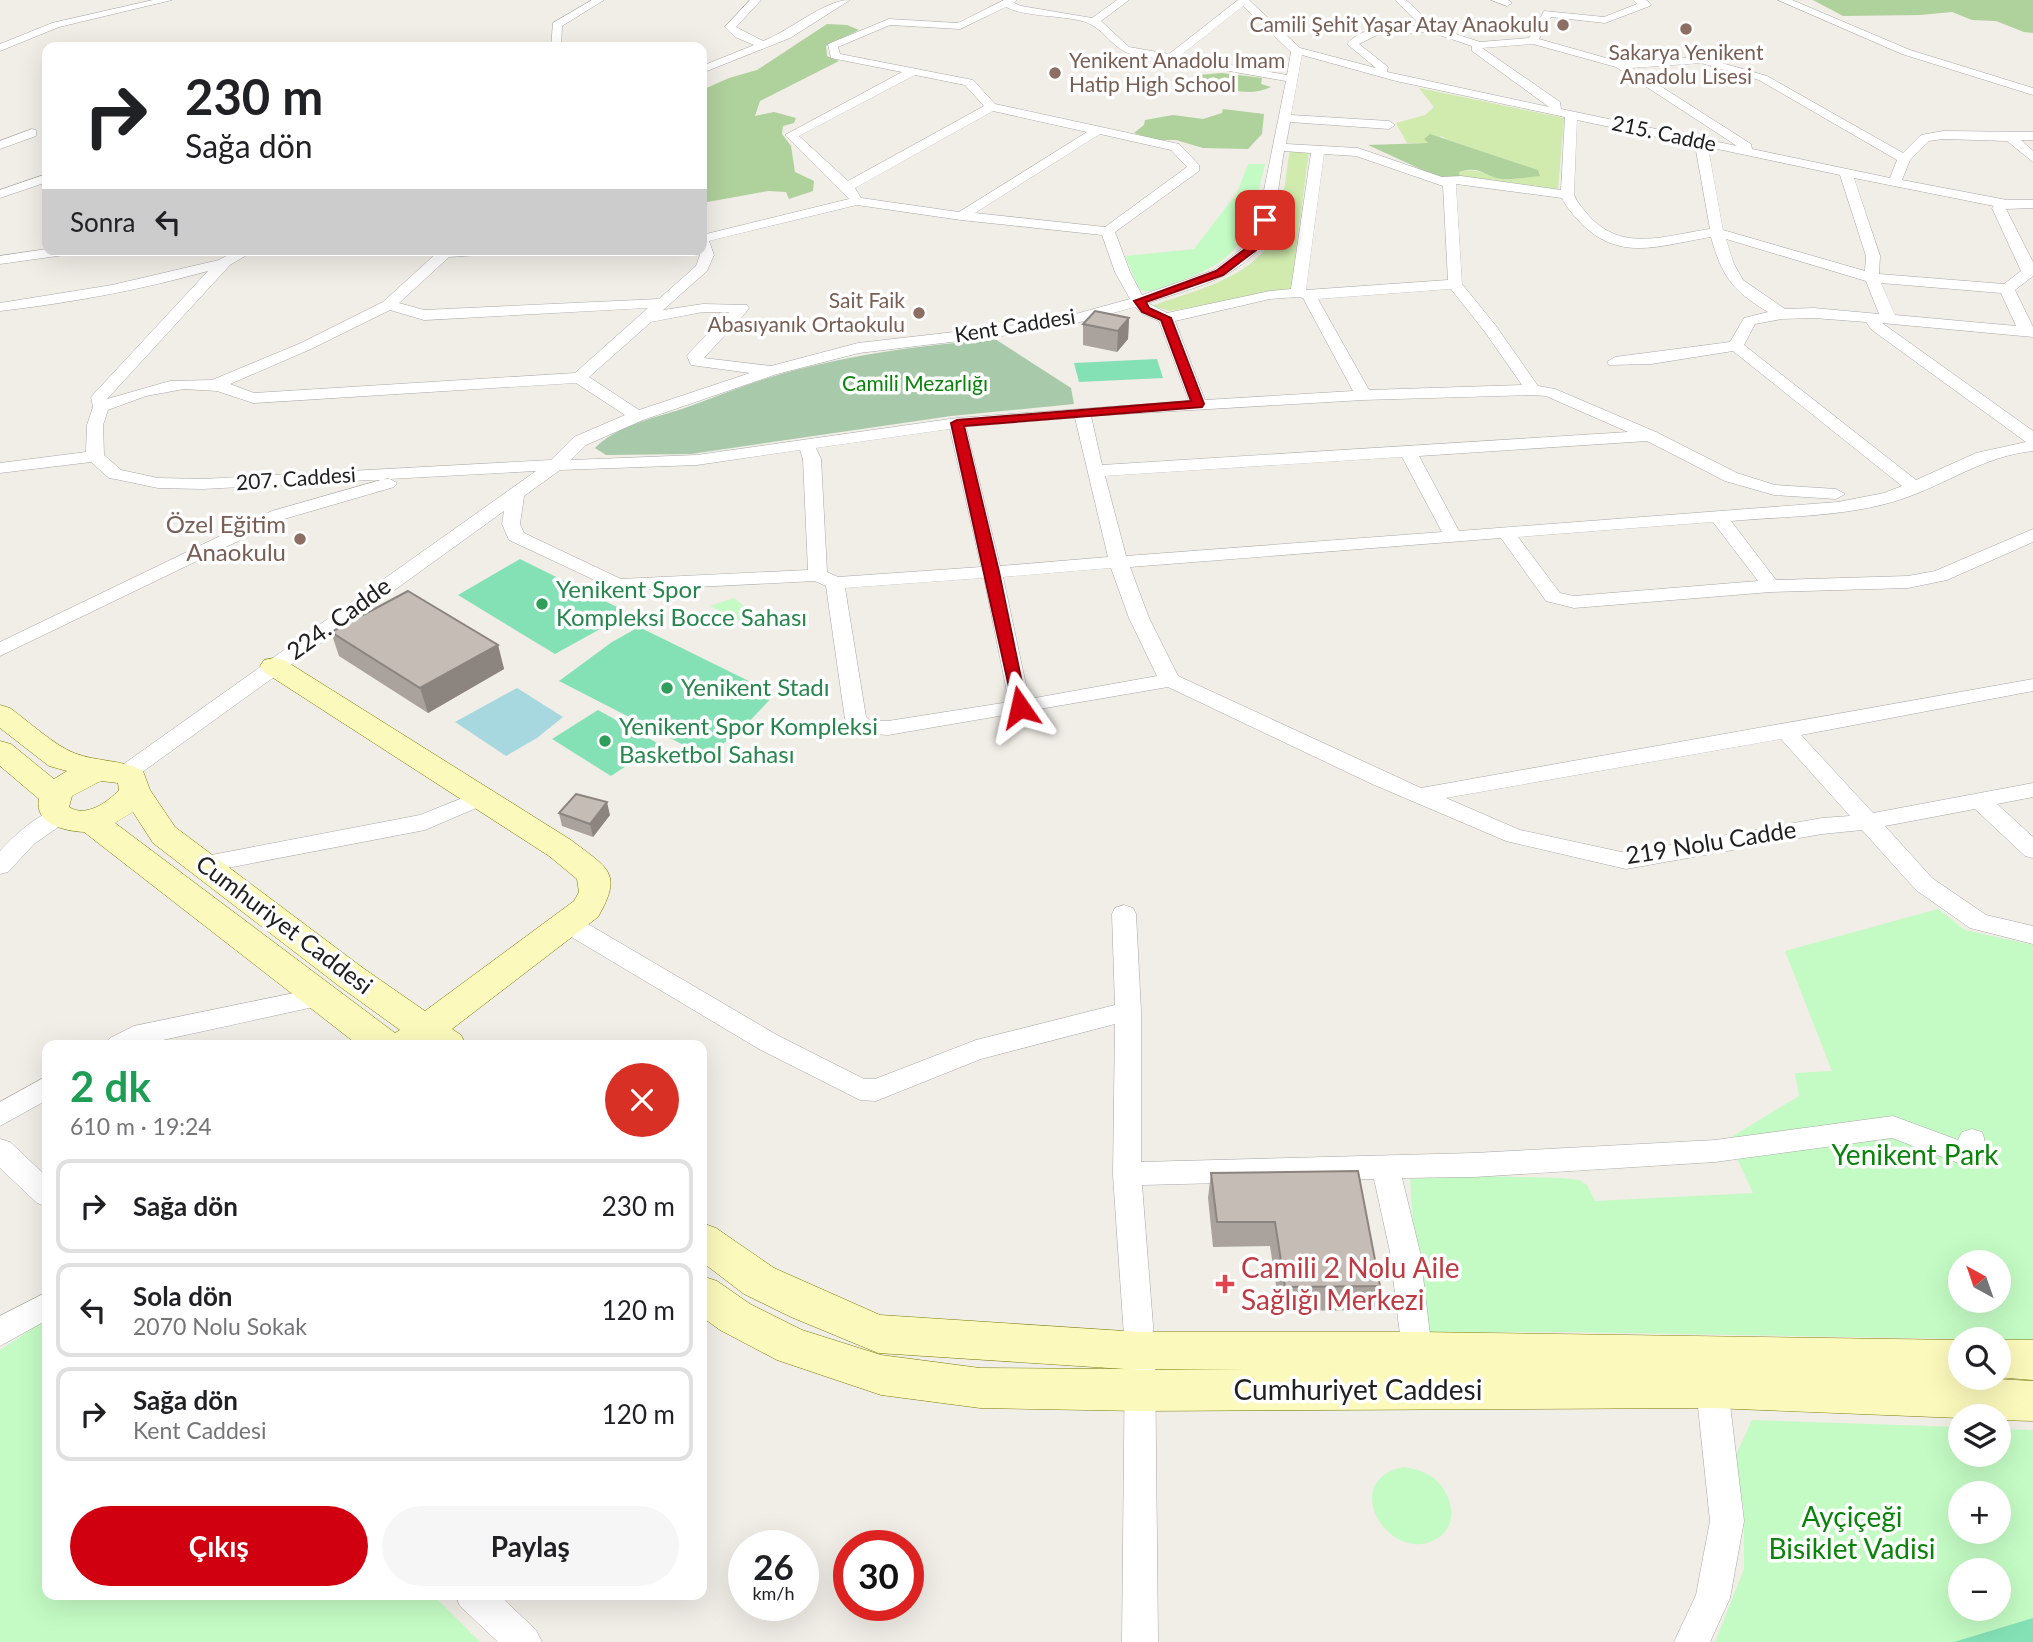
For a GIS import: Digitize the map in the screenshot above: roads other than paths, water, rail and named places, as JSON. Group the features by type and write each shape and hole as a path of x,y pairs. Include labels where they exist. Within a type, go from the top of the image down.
{"street":[{"path":"0,48 56,25 167,0"},
{"path":"556,42 557,25 598,0"},
{"path":"756,0 730,27 739,35 764,45"},
{"path":"707,68 786,36 845,0"},
{"path":"1094,21 1124,0"},
{"path":"1171,58 1243,0 1297,51"},
{"path":"1400,0 1431,29"},
{"path":"1532,41 1548,13 1605,20 1646,4 1638,0"},
{"path":"1783,0 1856,32 1931,60 2033,92"},
{"path":"707,239 857,201 961,216 1108,230 1194,168 1175,147 991,107 969,82 835,56 832,46 889,22 960,26 1009,2 1018,9 1094,21 1125,48 1293,79"},
{"path":"1396,78 1352,44 1358,37 1369,33 1431,29 1479,45 1532,41 1620,65 1758,154"},
{"path":"1856,32 1870,31"},
{"path":"1479,45 1476,49 1556,105 1554,111"},
{"name":"215. Cadde","path":"1297,51 1317,54 1396,78 1895,183 2007,204 2033,204"},
{"name":"Kent Caddesi","path":"554,467 580,442 637,416 771,370 858,348 1051,325 1140,301 1219,273 1253,247 1265,220 1297,51"},
{"path":"1620,65 1701,60 1763,78 1904,159"},
{"path":"857,201 847,187 791,135 914,71"},
{"path":"847,187 991,107"},
{"path":"1571,115 1567,195 1571,204 1595,230 1609,239 1630,245 1717,232 1872,278 2007,289 2029,272 1999,208 2007,204"},
{"path":"1283,118 1389,125"},
{"path":"961,216 1097,131"},
{"path":"0,145 32,133"},
{"path":"1895,183 1904,159 1925,138 1944,135 2033,136"},
{"path":"2010,136 2033,158"},
{"path":"1701,142 1717,232 1727,269 1742,291 1782,314"},
{"path":"1280,147 1359,152 1449,184 1455,284 1492,329 1533,390"},
{"path":"1318,150 1303,294 1332,334 1363,395"},
{"path":"1845,172 1874,256 1872,278 1889,319"},
{"path":"0,194 42,179"},
{"path":"1443,181 1461,180 1567,195"},
{"path":"1108,230 1123,273 1145,310 1166,318 1270,295 1455,284"},
{"path":"0,260 42,254"},
{"path":"0,307 82,297 153,282 225,262 236,256"},
{"path":"101,407 170,387 215,385 306,346 388,305 443,256"},
{"path":"579,378 702,268 707,256"},
{"path":"0,468 95,456 95,425 101,407 99,397 225,262"},
{"path":"2007,289 2029,331"},
{"path":"388,305 424,315 663,303"},
{"path":"645,318 703,308 742,308 695,356 697,362 771,370"},
{"path":"1736,346 1749,321 1782,314 1814,313 2029,331"},
{"path":"1166,318 1198,404"},
{"path":"1871,318 1877,327 2033,439"},
{"path":"1615,362 1736,346 1907,491"},
{"path":"215,385 253,398 579,378 637,416"},
{"name":"207. Caddesi","path":"95,456 115,474 158,483 254,482 428,471 697,460 957,423 1082,412 1363,395 1533,390 1549,391 1650,436 1731,477 1774,490 1907,491"},
{"path":"806,443 812,459 826,579 856,719 866,728 888,729 1170,680 1158,661 1120,562 1082,412"},
{"path":"957,423 1020,707"},
{"path":"1095,471 1650,436"},
{"path":"516,493 511,524 516,536 618,585 826,579 992,572 1838,506 1907,491 1995,452 2016,446 2033,446"},
{"path":"1407,450 1454,538"},
{"name":"224. Cadde","path":"121,778 554,467"},
{"path":"0,650 278,515 428,471"},
{"path":"1718,516 1771,586"},
{"path":"1506,533 1553,597 1574,602 1771,586 1908,582 1940,576 2033,535"},
{"path":"274,666 560,848 593,874 595,892 586,909 426,1039"},
{"name":"219 Nolu Cadde","path":"1170,680 1418,796 1514,836 1626,861 1822,826 1868,822 2033,790"},
{"path":"1418,796 1786,732 2033,684"},
{"path":"0,713 60,759 121,778"},
{"path":"1786,732 1821,774 1924,884 1979,922 2033,935"},
{"name":"Cumhuriyet Caddesi","path":"0,751 68,811 323,996 378,1040"},
{"path":"0,866 26,838 68,811 114,812 123,805 121,778"},
{"path":"68,811 74,780 121,778"},
{"name":"Cumhuriyet Caddesi","path":"121,778 164,835 351,976 426,1039"},
{"path":"201,865 425,822 480,798"},
{"path":"1979,800 2033,850"},
{"path":"1125,914 1128,1011 1127,1175 1140,1371 1140,1642"},
{"path":"567,923 768,1042 860,1089 876,1090 976,1050 1128,1011"},
{"path":"127,1040 134,1036 323,996"},
{"path":"0,1115 42,1090"},
{"path":"1127,1175 1474,1166 1715,1151 1904,1121 1969,1156 1972,1140"},
{"path":"0,1150 42,1190"},
{"path":"1385,1167 1405,1252 1417,1351"},
{"name":"Cumhuriyet Caddesi","path":"707,1244 759,1281 878,1334 1140,1371 1712,1388 2033,1401"},
{"name":"Cumhuriyet Caddesi","path":"707,1297 735,1317 792,1346 881,1375 981,1388 1140,1371 1417,1351 1948,1359"},
{"path":"0,1332 42,1308"},
{"path":"2011,1359 2033,1360"},
{"path":"1692,1642 1713,1598 1727,1521 1712,1388"},
{"path":"478,1600 524,1642"}],"water":[{"path":"517,688 563,717 537,738 506,756 455,722"}],"place":[{"name":"Camili Şehit Yaşar Atay Anaokulu","path":"1563,25"},
{"name":"Sakarya Yenikent Anadolu Lisesi","path":"1686,29"},
{"name":"Yenikent Anadolu Imam Hatip High School","path":"1055,73"},
{"name":"Sait Faik Abasıyanık Ortaokulu","path":"919,313"},
{"name":"Özel Eğitim Anaokulu","path":"300,539"},
{"name":"Yenikent Spor Kompleksi Bocce Sahası","path":"542,604"},
{"name":"Yenikent Stadı","path":"667,688"},
{"name":"Yenikent Spor Kompleksi Basketbol Sahası","path":"605,741"},
{"name":"Camili 2 Nolu Aile Sağlığı Merkezi","path":"1225,1284"}],"park label":[{"name":"Camili Mezarlığı","path":"915,384"},
{"name":"Yenikent Park","path":"1915,1155"},
{"name":"Ayçiçeği Bisiklet Vadisi","path":"1852,1533"}]}
